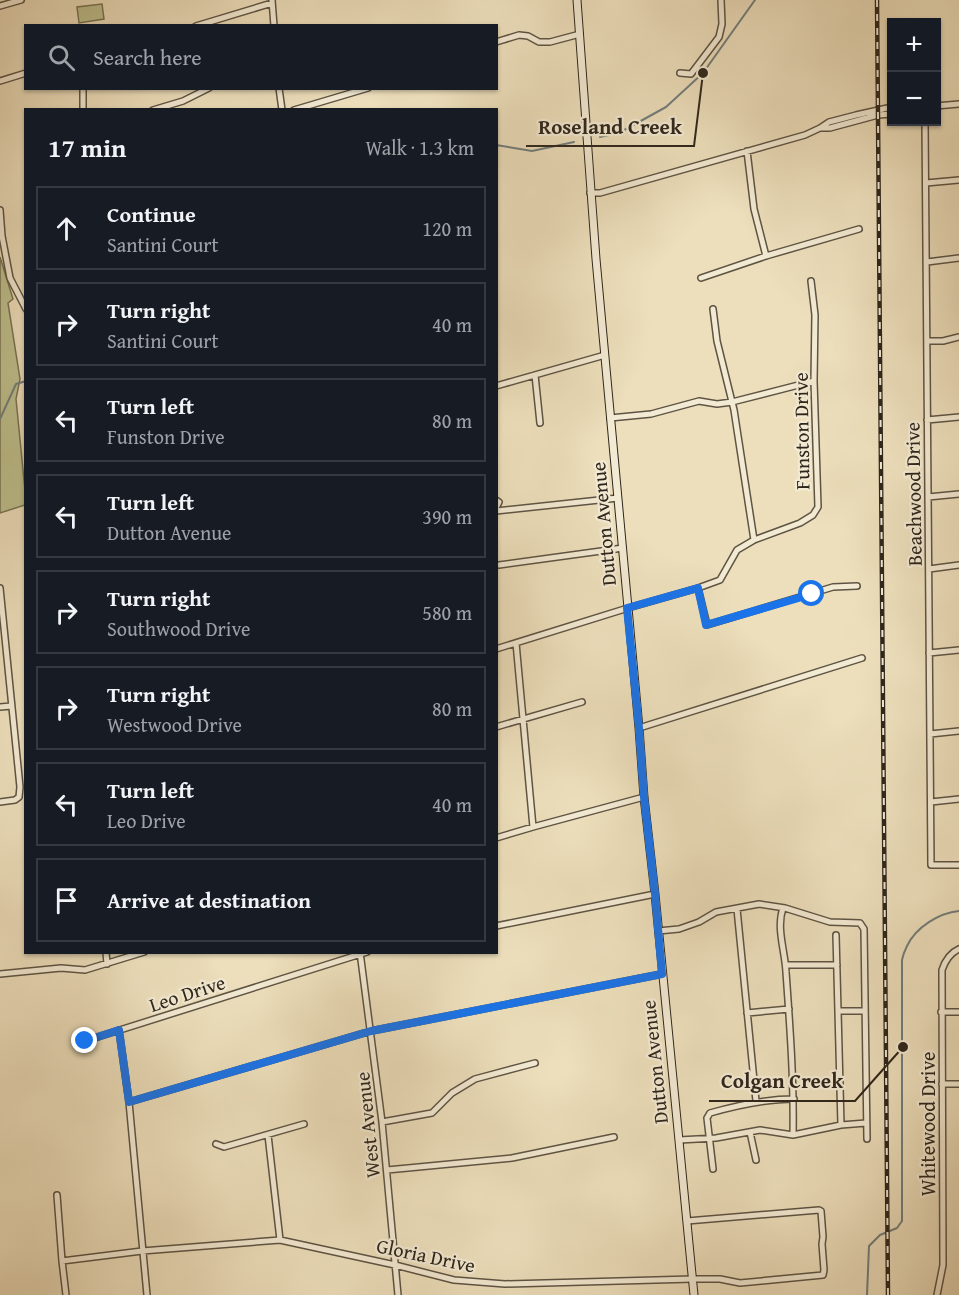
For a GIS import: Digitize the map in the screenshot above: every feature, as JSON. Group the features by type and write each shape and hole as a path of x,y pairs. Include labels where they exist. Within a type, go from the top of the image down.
{"main road":[{"name":"Dutton Avenue","path":"577,0 590,193 644,797 694,1295"}],"street":[{"path":"0,6 21,0"},
{"path":"680,73 691,74 719,37 722,24 721,0"},
{"path":"202,24 272,2 274,24"},
{"path":"498,41 519,35 528,36 540,42 550,42 580,34"},
{"path":"0,81 24,74"},
{"path":"83,108 84,90"},
{"path":"160,108 183,101 205,90"},
{"path":"279,90 282,108"},
{"path":"301,108 361,90"},
{"path":"941,106 959,104"},
{"path":"590,193 600,193 747,152 805,135 829,122 887,108"},
{"path":"820,128 830,128 887,114"},
{"name":"Beachwood Drive","path":"925,126 931,865 959,865"},
{"path":"747,152 754,209 766,256"},
{"path":"926,183 959,180"},
{"path":"0,210 2,236 10,278 24,305"},
{"path":"701,278 859,229"},
{"path":"927,262 959,258"},
{"name":"Funston Drive","path":"498,648 720,580 737,550 754,540 800,523 813,515 818,507 814,381 815,315 811,281"},
{"path":"713,309 717,341 732,402 754,540"},
{"path":"927,341 943,341 959,337"},
{"path":"498,385 605,355"},
{"path":"535,375 540,423"},
{"path":"610,417 651,414 699,401 717,404 732,402 814,381"},
{"path":"927,420 959,417"},
{"path":"928,497 959,494"},
{"path":"498,510 618,498"},
{"path":"499,565 623,548"},
{"path":"929,569 959,566"},
{"path":"698,588 706,625 833,587 857,586"},
{"path":"0,588 20,792 19,797 15,800 0,802"},
{"path":"516,643 533,827"},
{"path":"929,653 959,650"},
{"path":"639,728 862,658"},
{"path":"498,726 582,702"},
{"path":"0,707 11,706"},
{"path":"930,734 959,731"},
{"path":"498,837 644,797"},
{"path":"931,802 959,799"},
{"path":"498,926 655,894"},
{"path":"658,931 679,930 716,912 759,904 783,908 830,922 860,923 864,929 867,1139"},
{"path":"783,908 780,919 789,1009 794,1099 793,1136"},
{"path":"737,909 756,1101"},
{"path":"836,935 840,1125"},
{"name":"Whitewood Drive","path":"937,1295 943,1265 942,970 950,955 959,949"},
{"path":"106,954 107,963"},
{"path":"0,974 61,968 85,970 137,954"},
{"name":"Leo Drive","path":"85,1041 357,954"},
{"name":"West Avenue","path":"360,954 382,1122 398,1295"},
{"path":"786,965 837,965"},
{"path":"129,1102 371,1031 662,974"},
{"path":"747,1013 789,1009"},
{"path":"838,1011 865,1011"},
{"path":"941,1012 959,1012"},
{"path":"119,1030 129,1102 147,1295"},
{"path":"382,1122 432,1113 452,1093 475,1079 535,1063"},
{"path":"942,1084 959,1084"},
{"path":"713,1169 707,1118 710,1113 756,1101 794,1099"},
{"path":"679,1140 763,1130 793,1136 840,1125 866,1123"},
{"path":"216,1144 224,1147 304,1124"},
{"path":"750,1132 756,1160"},
{"path":"268,1135 280,1240"},
{"path":"387,1170 512,1158 614,1137"},
{"path":"57,1195 66,1295"},
{"name":"Gloria Drive","path":"62,1261 142,1251 280,1240 395,1264 454,1280 505,1284 693,1279 740,1282 823,1275 823,1237 821,1211 819,1210 687,1221"}],"green space":[{"path":"102,4 104,19 79,23 77,7"},
{"path":"0,257 13,299 8,303 20,379 16,399 24,480 24,505 0,513"}],"waterway":[{"path":"600,137 619,133 666,107 703,73 755,0"},
{"path":"498,145 532,151 574,142"},
{"path":"0,419 16,384 24,382"},
{"path":"867,1295 869,1246 880,1235 897,1228 902,1221 902,958 911,939 922,927 936,918 959,911"}],"railway":[{"path":"877,0 888,1295"}],"place":[{"name":"Roseland Creek","path":"703,73"},
{"name":"Colgan Creek","path":"903,1047"}],"route":[{"path":"85,1041 119,1030 129,1102 371,1031 662,974 627,608 698,588 706,625 812,594"}]}
